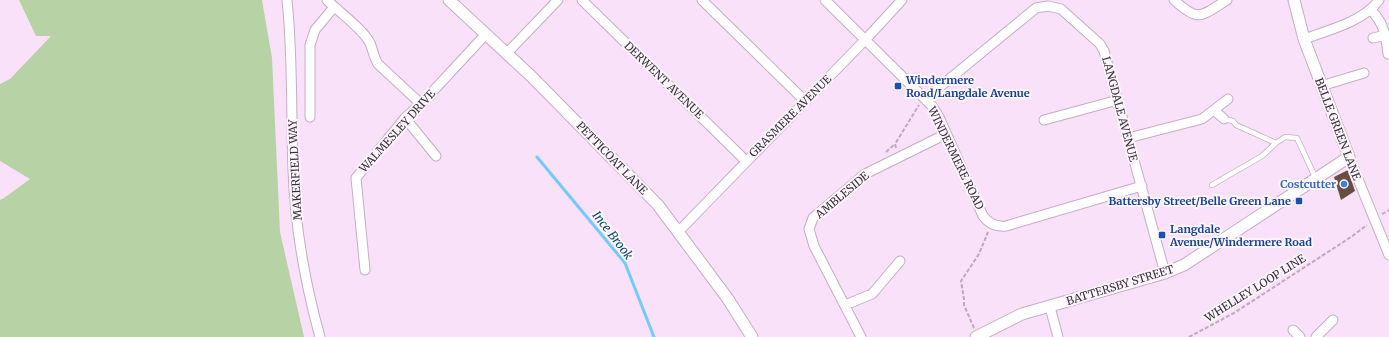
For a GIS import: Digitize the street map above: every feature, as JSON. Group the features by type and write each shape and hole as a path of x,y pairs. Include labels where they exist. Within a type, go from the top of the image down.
{"street":[{"name":"MAKERFIELD WAY","path":"287,0 291,54 293,171 297,216 305,271 320,337"},
{"path":"327,0 362,33 370,43 378,64 421,104"},
{"name":"PETTICOAT LANE","path":"449,0 507,53 658,205 728,299 752,337"},
{"path":"507,53 558,0"},
{"name":"DERWENT AVENUE","path":"582,0 746,161"},
{"path":"702,0 805,101"},
{"name":"WINDERMERE ROAD","path":"825,0 926,98 939,117 983,216 991,224"},
{"name":"GRASMERE AVENUE","path":"678,232 866,40 902,0"},
{"path":"1174,0 1191,14 1199,15 1227,0"},
{"name":"BELLE GREEN LANE","path":"1294,0 1304,39 1349,157 1389,255"},
{"path":"1304,39 1356,20 1371,10 1379,0"},
{"name":"LANGDALE AVENUE","path":"926,98 1036,8 1048,6 1061,10 1100,44 1107,58 1165,273"},
{"path":"310,117 310,45 315,30 334,8"},
{"path":"1371,10 1380,20 1386,35 1388,54"},
{"name":"WALMESLEY DRIVE","path":"365,270 356,178 405,118 421,104 486,34"},
{"path":"1373,38 1386,35"},
{"path":"1322,86 1364,73"},
{"path":"1128,138 1202,119 1228,99"},
{"path":"1044,120 1118,100"},
{"path":"1214,110 1224,119"},
{"path":"405,118 436,156"},
{"name":"AMBLESIDE","path":"861,337 814,246 809,229 813,218 865,174 946,134"},
{"name":"BATTERSBY STREET","path":"977,336 1022,314 1165,273 1184,265 1349,157"},
{"path":"991,224 1006,226 1142,186"},
{"path":"845,305 872,294 900,261"},
{"path":"1050,307 1058,337"},
{"path":"1316,337 1333,320"},
{"path":"1293,330 1300,337"}],"lane":[{"path":"1224,119 1233,121 1236,125 1276,143"},
{"path":"1212,185 1262,156 1276,143 1286,137 1297,138 1316,179"}],"path":[{"path":"898,158 895,144 917,106 926,98"},
{"name":"WHELLEY LOOP LINE","path":"1189,337 1234,313 1351,237 1389,210"},
{"path":"977,336 964,305 961,281 979,254 991,224"}],"green space":[{"path":"19,0 262,0 272,58 280,232 304,337 0,337 0,200 30,179 0,161 0,84 10,79 51,36 36,36"}],"building":[{"name":"Costcutter","path":"1348,170 1355,191 1341,200 1334,177"}],"waterway":[{"name":"Ince Brook","path":"537,157 625,263 654,337"}],"place":[{"name":"Windermere Road/Langdale Avenue","path":"898,86"},
{"name":"Costcutter","path":"1344,184"},
{"name":"Battersby Street/Belle Green Lane","path":"1299,201"},
{"name":"Langdale Avenue/Windermere Road","path":"1162,235"}]}
